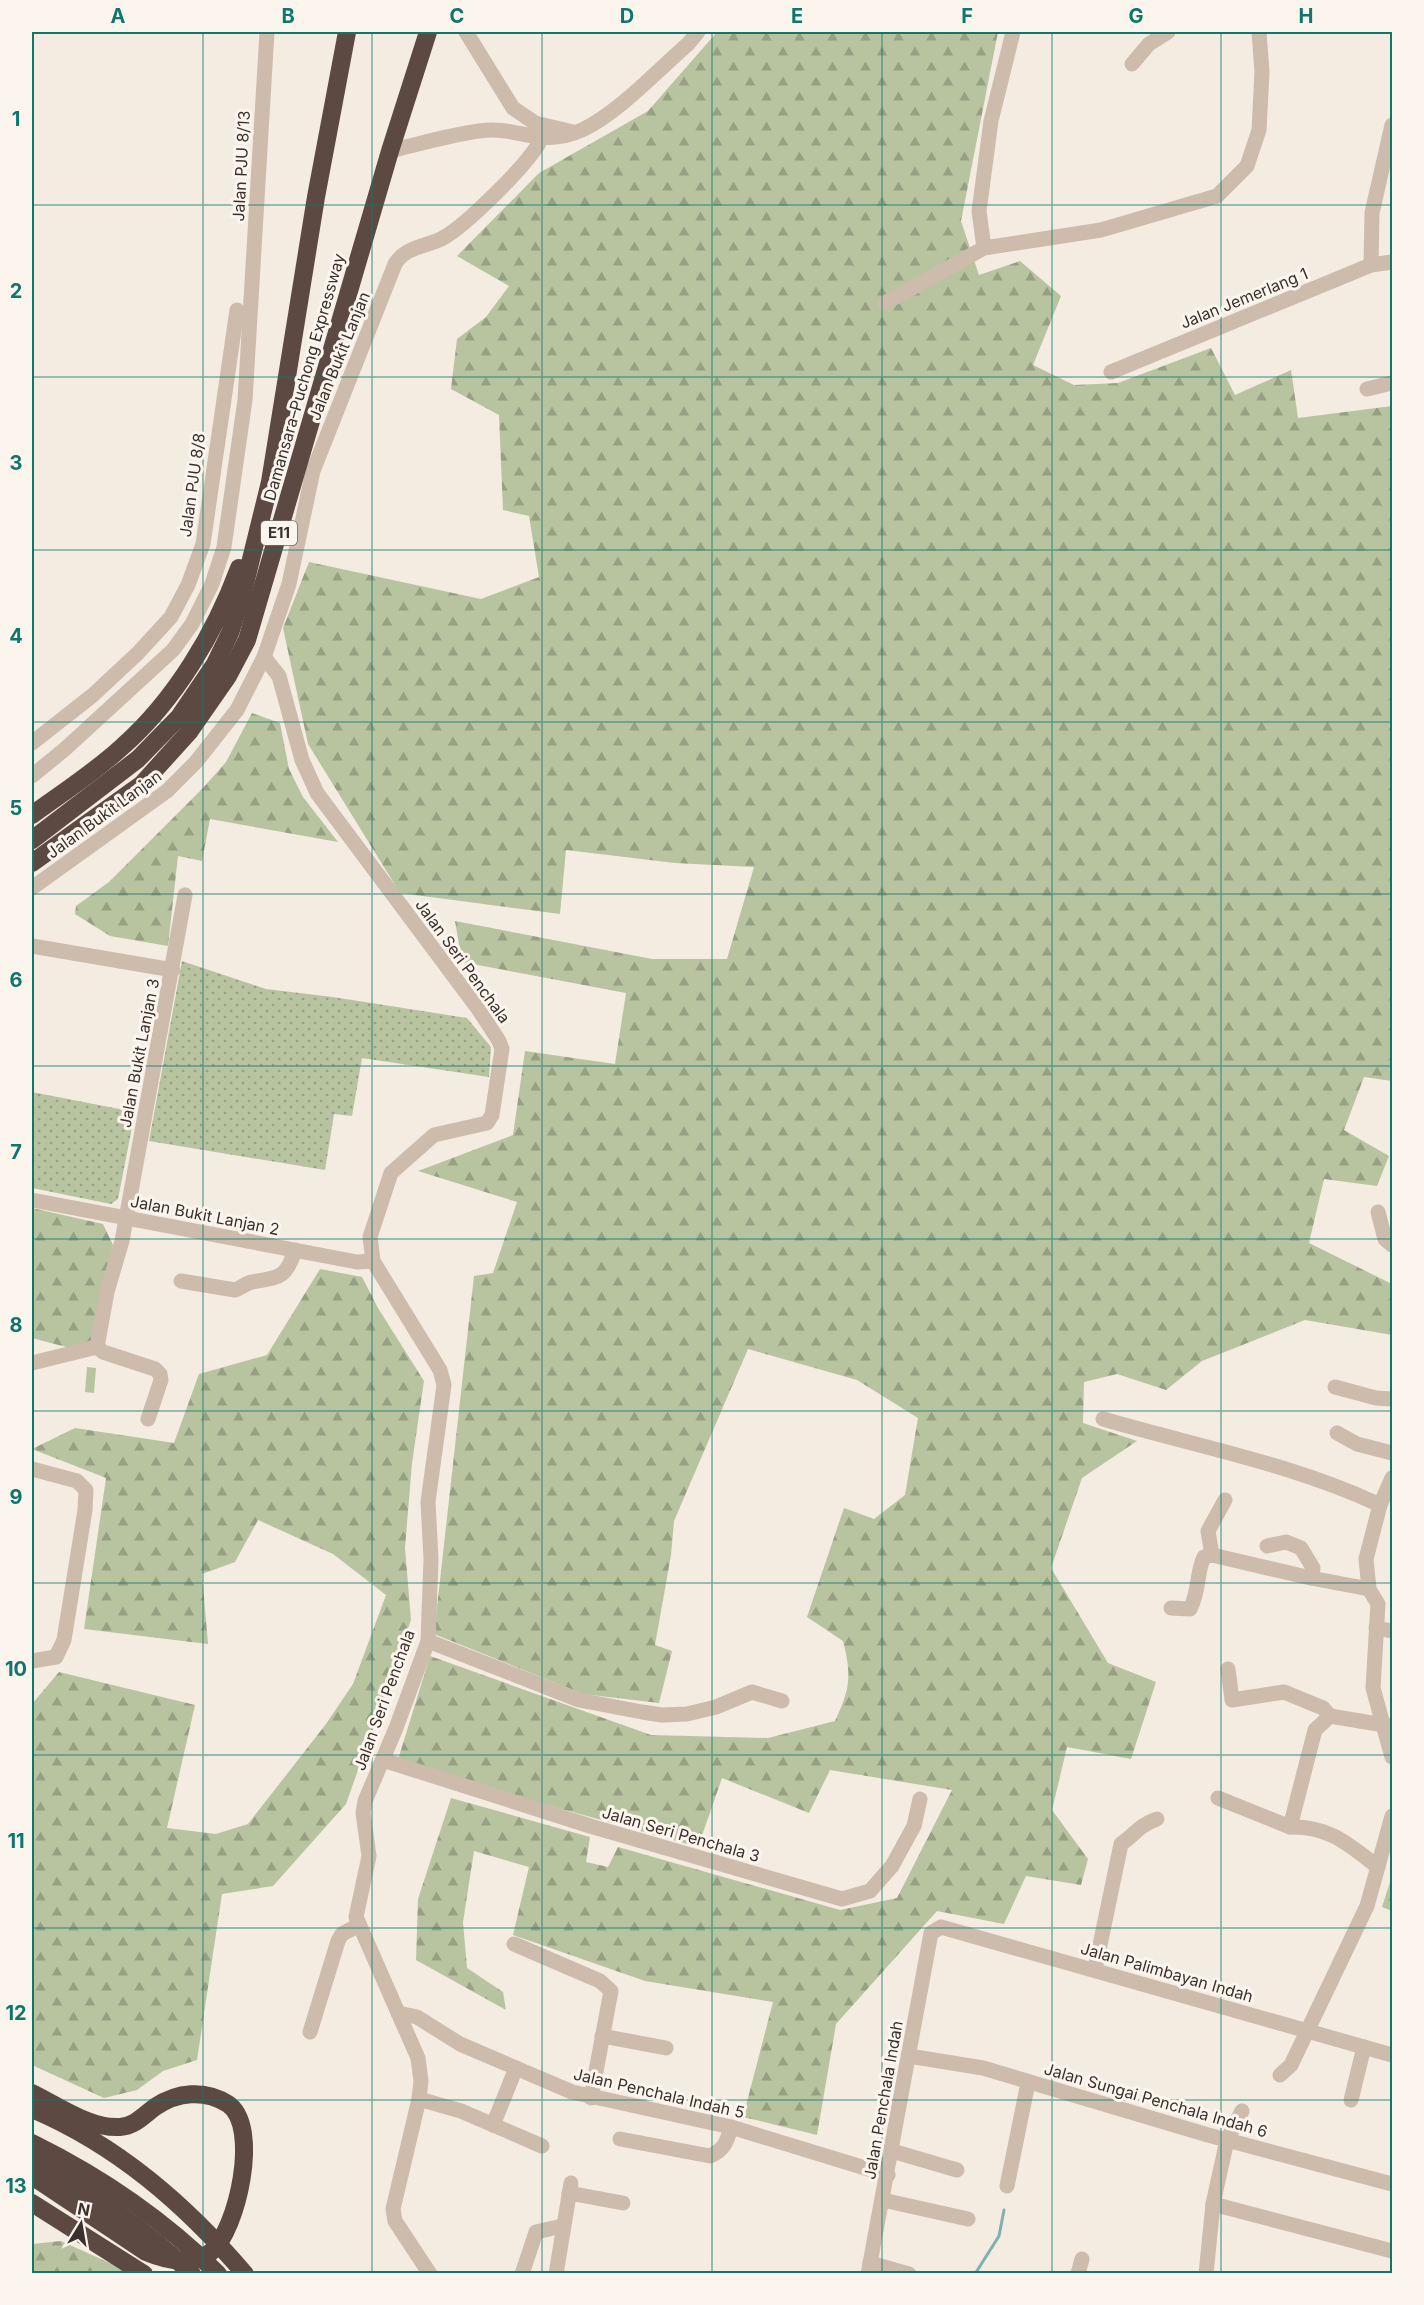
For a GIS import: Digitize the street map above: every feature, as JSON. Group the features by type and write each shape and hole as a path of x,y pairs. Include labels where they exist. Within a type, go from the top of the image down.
{"highway":[{"name":"Damansara–Puchong Expressway","path":"32,840 138,759 179,717 215,664 230,633 241,600 270,482 316,197 347,32"},
{"name":"Damansara–Puchong Expressway","path":"32,863 142,784 189,732 228,676 247,640 390,151 428,32"},
{"path":"32,814 123,746 149,720 179,681 208,635 230,591 270,482"},
{"path":"32,2092 100,2125 121,2127 136,2122 157,2106 174,2097 195,2093 212,2096 230,2105 238,2120 245,2158 242,2178 224,2238 210,2253 197,2258 180,2260 166,2260 146,2252 32,2176"},
{"path":"32,2109 105,2148 142,2172 205,2228 245,2274"},
{"path":"32,2143 106,2182 189,2244 218,2274"},
{"path":"32,2162 84,2192 161,2247 192,2274"},
{"path":"32,2182 75,2215 163,2274"},
{"path":"32,2203 144,2274"}],"street":[{"name":"Jalan PJU 8/13","path":"247,368 267,32"},
{"path":"466,32 494,73 513,108 535,123 576,133"},
{"path":"390,151 479,130 541,139 576,133 608,114 688,44 698,32"},
{"path":"984,248 979,211 991,121 1013,32"},
{"path":"1132,64 1149,44 1168,32"},
{"path":"885,303 984,248 1101,230 1217,196 1247,166 1259,130 1262,72 1258,32"},
{"path":"1371,265 1372,213 1392,125"},
{"name":"Jalan Bukit Lanjan","path":"32,888 167,791 196,762 237,710 264,657 289,584 313,471 395,264 406,252 444,237 467,218 525,164 541,139"},
{"name":"Jalan Jemerlang 1","path":"1111,372 1371,265 1392,262"},
{"path":"231,346 252,303"},
{"name":"Jalan PJU 8/8","path":"32,744 112,678 171,617 188,585 203,544 237,310 241,325"},
{"path":"32,777 173,650 192,624 212,584 224,547 245,400 247,368 245,338 241,325"},
{"path":"1367,389 1392,383"},
{"path":"223,398 245,400"},
{"name":"Jalan Seri Penchala","path":"264,657 279,676 302,760 317,793 479,1010 502,1049 492,1116 487,1123 434,1135 391,1173 370,1237 372,1261 440,1370 444,1385 428,1502 432,1559 428,1641 365,1801 363,1813 369,1856 357,1911 359,1925 418,2058 421,2081 419,2099 393,2210 395,2221 429,2274"},
{"path":"32,744 47,765"},
{"name":"Jalan Bukit Lanjan 3","path":"97,1347 107,1292 122,1241 185,895"},
{"path":"32,946 173,970"},
{"name":"Jalan Bukit Lanjan 2","path":"32,1200 357,1262 372,1261"},
{"path":"1378,1212 1385,1239 1392,1245"},
{"path":"182,1281 235,1290 248,1283 280,1278 295,1250"},
{"path":"32,1364 97,1347 103,1352 155,1369 160,1374 161,1380 148,1419"},
{"path":"1335,1387 1376,1398 1392,1399"},
{"path":"1103,1419 1286,1469 1385,1501"},
{"path":"1336,1433 1357,1444 1392,1453"},
{"path":"32,1468 77,1481 86,1490 72,1601 64,1640 56,1657 32,1661"},
{"path":"1392,1478 1366,1559 1370,1589 1378,1604 1373,1688 1388,1726 1392,1757"},
{"path":"1212,1555 1208,1531 1224,1500"},
{"path":"1267,1546 1286,1542 1301,1548 1313,1568 1311,1578"},
{"path":"1170,1608 1190,1609 1198,1594 1201,1563 1204,1557 1212,1555 1370,1589"},
{"path":"1376,1628 1392,1631"},
{"path":"428,1641 579,1700 652,1714 687,1714 716,1707 752,1692 782,1701"},
{"path":"1228,1669 1232,1700 1284,1692 1323,1708 1330,1716 1388,1726"},
{"path":"1290,1827 1316,1730 1330,1716"},
{"name":"Jalan Seri Penchala 3","path":"383,1760 590,1826 842,1899 870,1891 892,1866 914,1827 920,1799"},
{"path":"1218,1798 1290,1827 1320,1829 1347,1843 1378,1867"},
{"path":"1280,2075 1291,2065 1367,1906 1392,1816"},
{"path":"1095,1970 1121,1844 1131,1837 1139,1826 1157,1819"},
{"path":"310,2032 338,1941 342,1934 359,1925"},
{"name":"Jalan Palimbayan Indah","path":"931,1933 941,1927 1392,2055"},
{"name":"Jalan Penchala Indah","path":"869,2268 931,1933"},
{"path":"514,1944 600,1981 611,1991 591,2098"},
{"name":"Jalan Penchala Indah 5","path":"398,2013 417,2017 460,2044 591,2098 731,2127 888,2175"},
{"path":"602,2036 666,2048"},
{"path":"1351,2100 1364,2047"},
{"name":"Jalan Sungai Penchala Indah 6","path":"909,2056 983,2068 1227,2140 1392,2184"},
{"path":"493,2125 516,2068"},
{"path":"1007,2186 1028,2083"},
{"path":"419,2099 461,2111 542,2146"},
{"path":"1206,2274 1213,2204 1227,2140 1242,2111"},
{"path":"620,2139 710,2156 720,2152 726,2144 731,2127"},
{"path":"892,2151 957,2170"},
{"path":"556,2274 570,2188 623,2203"},
{"path":"883,2200 968,2219"},
{"path":"1213,2204 1392,2251"},
{"path":"522,2274 536,2232 562,2226"},
{"path":"869,2268 909,2274"}],"green space":[{"path":"717,32 998,32 961,221 979,275 1020,261 1061,296 1033,365 1074,385 1118,383 1211,348 1235,395 1291,370 1298,418 1392,406 1392,1081 1364,1077 1344,1130 1389,1156 1377,1186 1324,1179 1309,1243 1392,1284 1392,1335 1305,1320 1202,1361 1166,1390 1117,1374 1084,1382 1083,1423 1137,1441 1082,1478 1051,1568 1108,1663 1156,1682 1131,1759 1067,1747 1052,1810 1088,1859 1081,1885 1026,1876 1004,1924 937,1911 836,2024 817,2135 743,2117 773,2002 645,1981 513,1935 529,1867 474,1851 463,1922 467,1968 503,1992 506,2010 416,1960 418,1899 451,1798 590,1837 586,1862 608,1867 618,1847 840,1910 897,1898 952,1790 830,1770 809,1813 722,1778 698,1847 397,1763 430,1656 651,1735 768,1738 835,1721 840,1710 848,1682 848,1664 843,1641 807,1617 844,1508 874,1519 905,1495 918,1418 857,1380 748,1349 674,1521 671,1555 655,1645 672,1651 659,1703 583,1694 434,1634 474,1276 493,1273 517,1202 418,1171 513,1135 525,1051 615,1064 626,993 462,962 455,921 652,959 727,959 754,867 675,863 566,850 560,914 400,893 308,744 283,628 309,562 481,599 539,577 529,516 503,510 499,415 451,389 457,339 486,317 509,286 457,256 539,173 648,111"},
{"path":"252,713 280,723 289,769 303,797 338,842 210,819 202,861 178,856 168,946 110,936 75,914 76,906 109,882 226,762"},
{"path":"182,961 266,989 467,1018 491,1047 489,1077 362,1058 352,1116 334,1114 325,1170 149,1141"},
{"path":"32,1092 135,1112 118,1199 111,1204 32,1188"},
{"path":"32,1208 103,1224 113,1245 93,1340 70,1348 32,1338"},
{"path":"320,1269 362,1277 378,1308 424,1381 412,1463 405,1548 411,1620 346,1804 273,1886 222,1894 197,2060 163,2071 137,2090 104,2098 32,2065 32,1704 59,1672 195,1705 167,1828 216,1834 248,1824 326,1724 353,1684 386,1595 333,1554 258,1520 235,1562 202,1574 208,1644 84,1629 106,1478 32,1449 75,1428 174,1443 199,1374 267,1355"},
{"path":"87,1367 96,1368 94,1393 85,1392"},
{"path":"1392,1876 1392,1911 1382,1907"},
{"path":"61,2241 132,2273 32,2273 32,2244"}],"waterway":[{"path":"975,2274 999,2236 1004,2210"}]}
